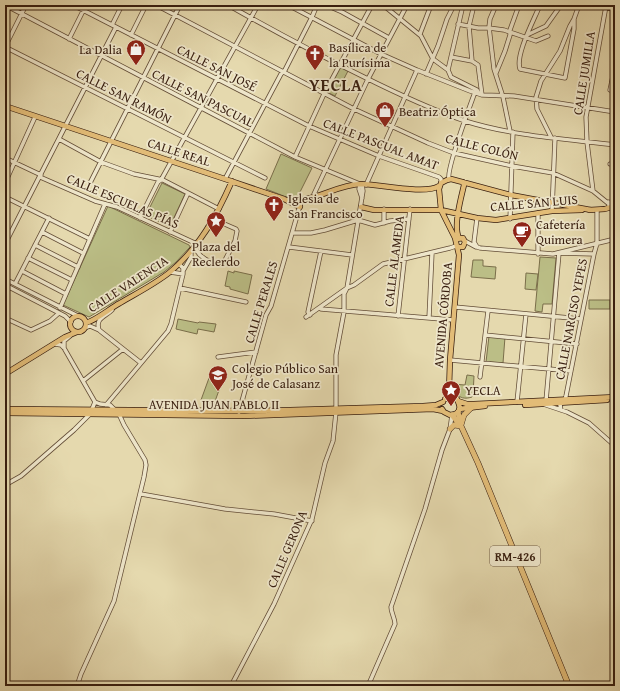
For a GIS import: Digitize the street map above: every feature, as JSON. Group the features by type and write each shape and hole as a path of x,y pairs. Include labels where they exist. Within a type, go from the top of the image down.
{"highway":[{"path":"450,429 454,425 461,426 464,415 472,407"},
{"name":"RM-426","path":"459,410 461,426 478,463 569,686"},
{"name":"RM-426","path":"451,415 461,426"}],"main road":[{"name":"CALLE REAL","path":"5,106 284,199"},
{"path":"284,199 296,201 350,186 363,185 432,189 440,185 448,177 511,194 591,210 609,208 615,205"},
{"name":"CALLE VALENCIA","path":"85,326 114,306 151,285 179,264 194,247 213,219 232,181"},
{"path":"461,243 458,235 458,214 464,185 463,182"},
{"path":"440,185 441,210 461,243"},
{"path":"284,199 300,207"},
{"name":"CALLE SAN LUIS","path":"361,206 372,210 441,210 478,218 496,220 510,219 552,211 591,210"},
{"name":"AVENIDA CÓRDOBA","path":"444,400 448,393 449,384 461,243"},
{"path":"5,374 65,337 82,331 85,326 83,318 78,316 74,317 65,337"},
{"path":"71,325 77,332"},
{"path":"449,384 457,400 459,410"},
{"path":"423,407 436,404 451,397 467,404 615,400"},
{"path":"423,407 437,409 451,415 459,410 472,407 542,404 615,397"},
{"path":"443,411 442,406 444,400"},
{"name":"AVENIDA JUAN PABLO II","path":"5,413 239,412 423,407"},
{"name":"AVENIDA JUAN PABLO II","path":"5,409 92,412"},
{"name":"AVENIDA JUAN PABLO II","path":"117,412 245,416 336,410"}],"street":[{"name":"CALLE SAN PASCUAL","path":"5,5 295,157 363,185"},
{"path":"5,47 26,5"},
{"name":"CALLE SAN JOSÉ","path":"73,5 309,126"},
{"path":"69,39 86,5"},
{"path":"112,25 122,5"},
{"path":"131,35 146,5"},
{"name":"CALLE COLÓN","path":"156,5 324,94 392,127 454,153 512,166 553,173 593,191 609,204 609,208"},
{"path":"90,183 180,5"},
{"path":"228,5 339,65 405,97 465,121 511,132 615,145"},
{"path":"140,218 158,182 161,180 258,5"},
{"path":"288,5 381,54 426,74 478,94 502,95 615,112"},
{"path":"225,179 283,72 317,5"},
{"path":"326,5 389,38"},
{"path":"295,157 324,94 372,5"},
{"path":"383,5 420,34 432,59 448,70 451,77 477,90 478,94"},
{"path":"315,196 314,194 368,79 407,5"},
{"path":"420,34 432,5"},
{"path":"426,74 454,5"},
{"path":"448,70 463,5"},
{"path":"472,60 469,27 474,5"},
{"path":"496,5 490,18 489,28 494,69 511,132 512,166 510,219"},
{"path":"496,73 505,51 510,30 519,5"},
{"path":"540,5 526,37 522,51 519,68 520,70 563,78 565,77 574,30 574,19"},
{"path":"526,37 546,26 560,5"},
{"path":"552,211 553,137 537,109 536,100 540,84 560,51 579,5"},
{"path":"596,5 615,8"},
{"name":"CALLE JUMILLA","path":"593,191 587,142 586,117 606,6"},
{"path":"458,24 469,27 504,30 536,41 548,36"},
{"path":"5,244 116,27"},
{"name":"CALLE SAN RAMÓN","path":"5,47 264,178"},
{"path":"439,177 448,177 454,153 465,121 478,94 478,65 472,60 452,57"},
{"path":"610,90 615,66"},
{"path":"363,185 379,156 417,70"},
{"path":"610,90 615,87"},
{"path":"610,90 615,91"},
{"path":"5,183 35,117"},
{"name":"CALLE PASCUAL AMAT","path":"309,126 379,156 439,177 441,179 440,185"},
{"path":"59,139 101,162 134,174 161,180 219,208"},
{"name":"CALLE ESCUELAS PÍAS","path":"5,158 94,201 140,218 170,232 194,247"},
{"path":"610,164 615,164"},
{"name":"CALLE GERONA","path":"231,686 274,604 312,521 325,463 333,441 336,410 336,356 344,312 344,294 347,288 364,190 363,185"},
{"path":"170,232 188,193"},
{"path":"5,197 90,239"},
{"name":"CALLE PERALES","path":"239,412 266,315 271,306 303,199"},
{"path":"606,201 615,205"},
{"path":"60,308 105,204"},
{"path":"384,209 384,223"},
{"name":"CALLE ALAMEDA","path":"398,316 410,209"},
{"name":"CALLE NARCISO YEPES","path":"561,410 559,407 563,402 571,371 597,243 597,210"},
{"path":"538,213 538,254"},
{"path":"15,284 49,218"},
{"path":"477,247 474,244 474,238 478,218"},
{"path":"194,247 202,257 218,264 224,262 235,241 237,231 236,229 213,219"},
{"path":"293,233 311,233 358,220 373,225 409,220"},
{"path":"42,232 83,254"},
{"path":"321,251 308,316 383,264 444,250 474,238"},
{"path":"559,253 615,239"},
{"path":"461,243 488,250 538,254 594,254"},
{"path":"35,245 78,267"},
{"path":"289,246 352,255"},
{"path":"106,405 168,331 183,272 191,257 194,247"},
{"path":"444,250 453,251 459,256"},
{"path":"429,318 432,253"},
{"path":"546,401 559,253"},
{"path":"28,258 72,280"},
{"path":"179,264 183,272"},
{"path":"22,271 66,294"},
{"path":"170,272 183,272"},
{"path":"5,279 78,316"},
{"path":"5,285 65,316 71,325"},
{"path":"5,295 10,288"},
{"path":"180,288 246,302"},
{"path":"99,330 97,325 98,321 109,313 114,306"},
{"path":"455,307 581,319"},
{"path":"320,308 344,312 454,320"},
{"path":"480,378 488,311"},
{"path":"5,318 31,330 36,329 59,313"},
{"path":"517,402 526,314"},
{"path":"85,326 92,326 99,330 141,363"},
{"path":"64,348 64,341 72,334"},
{"path":"485,335 551,340 577,344"},
{"path":"55,344 61,345 64,348 96,402 98,404 112,406 117,412 146,462 141,494 114,601 77,686"},
{"path":"83,381 123,349"},
{"path":"218,357 256,352"},
{"path":"450,360 520,365 571,371"},
{"path":"5,485 21,476 74,430 92,412 96,402"},
{"path":"542,404 589,422 615,446"},
{"path":"368,686 394,628 395,620 391,607 425,509 442,450 450,429 451,415"},
{"path":"141,494 225,509 274,514 312,521"}],"green space":[{"path":"340,67 348,71 335,96 327,92"},
{"path":"281,154 312,168 297,198 289,198 266,189"},
{"path":"162,183 185,194 170,226 146,215"},
{"path":"108,206 189,245 190,247 164,272 89,317 63,305"},
{"path":"540,257 556,258 552,304 543,304 542,312 535,311"},
{"path":"473,260 483,260 483,266 496,267 495,279 471,277"},
{"path":"228,271 252,275 248,294 225,286"},
{"path":"526,273 538,274 536,290 525,289"},
{"path":"589,300 610,300 610,309 589,309"},
{"path":"178,319 198,323 216,324 214,332 198,329 197,334 176,329"},
{"path":"489,336 505,337 503,363 486,362"},
{"path":"467,375 474,376 473,395 472,397 464,398 456,394 451,384 465,385"},
{"path":"209,378 222,382 214,404 201,400"}],"place":[{"name":"La Dalia","path":"136,66"},
{"name":"Basílica de la Purísima","path":"315,71"},
{"name":"Beatriz Óptica","path":"385,128"},
{"name":"Iglesia de San Francisco","path":"274,222"},
{"name":"Plaza del Reclerdo","path":"216,238"},
{"name":"Cafetería Quimera","path":"522,248"},
{"name":"Colegio Público San José de Calasanz","path":"218,392"},
{"name":"YECLA","path":"451,407"}],"district":[{"name":"YECLA","path":"336,84"}]}
